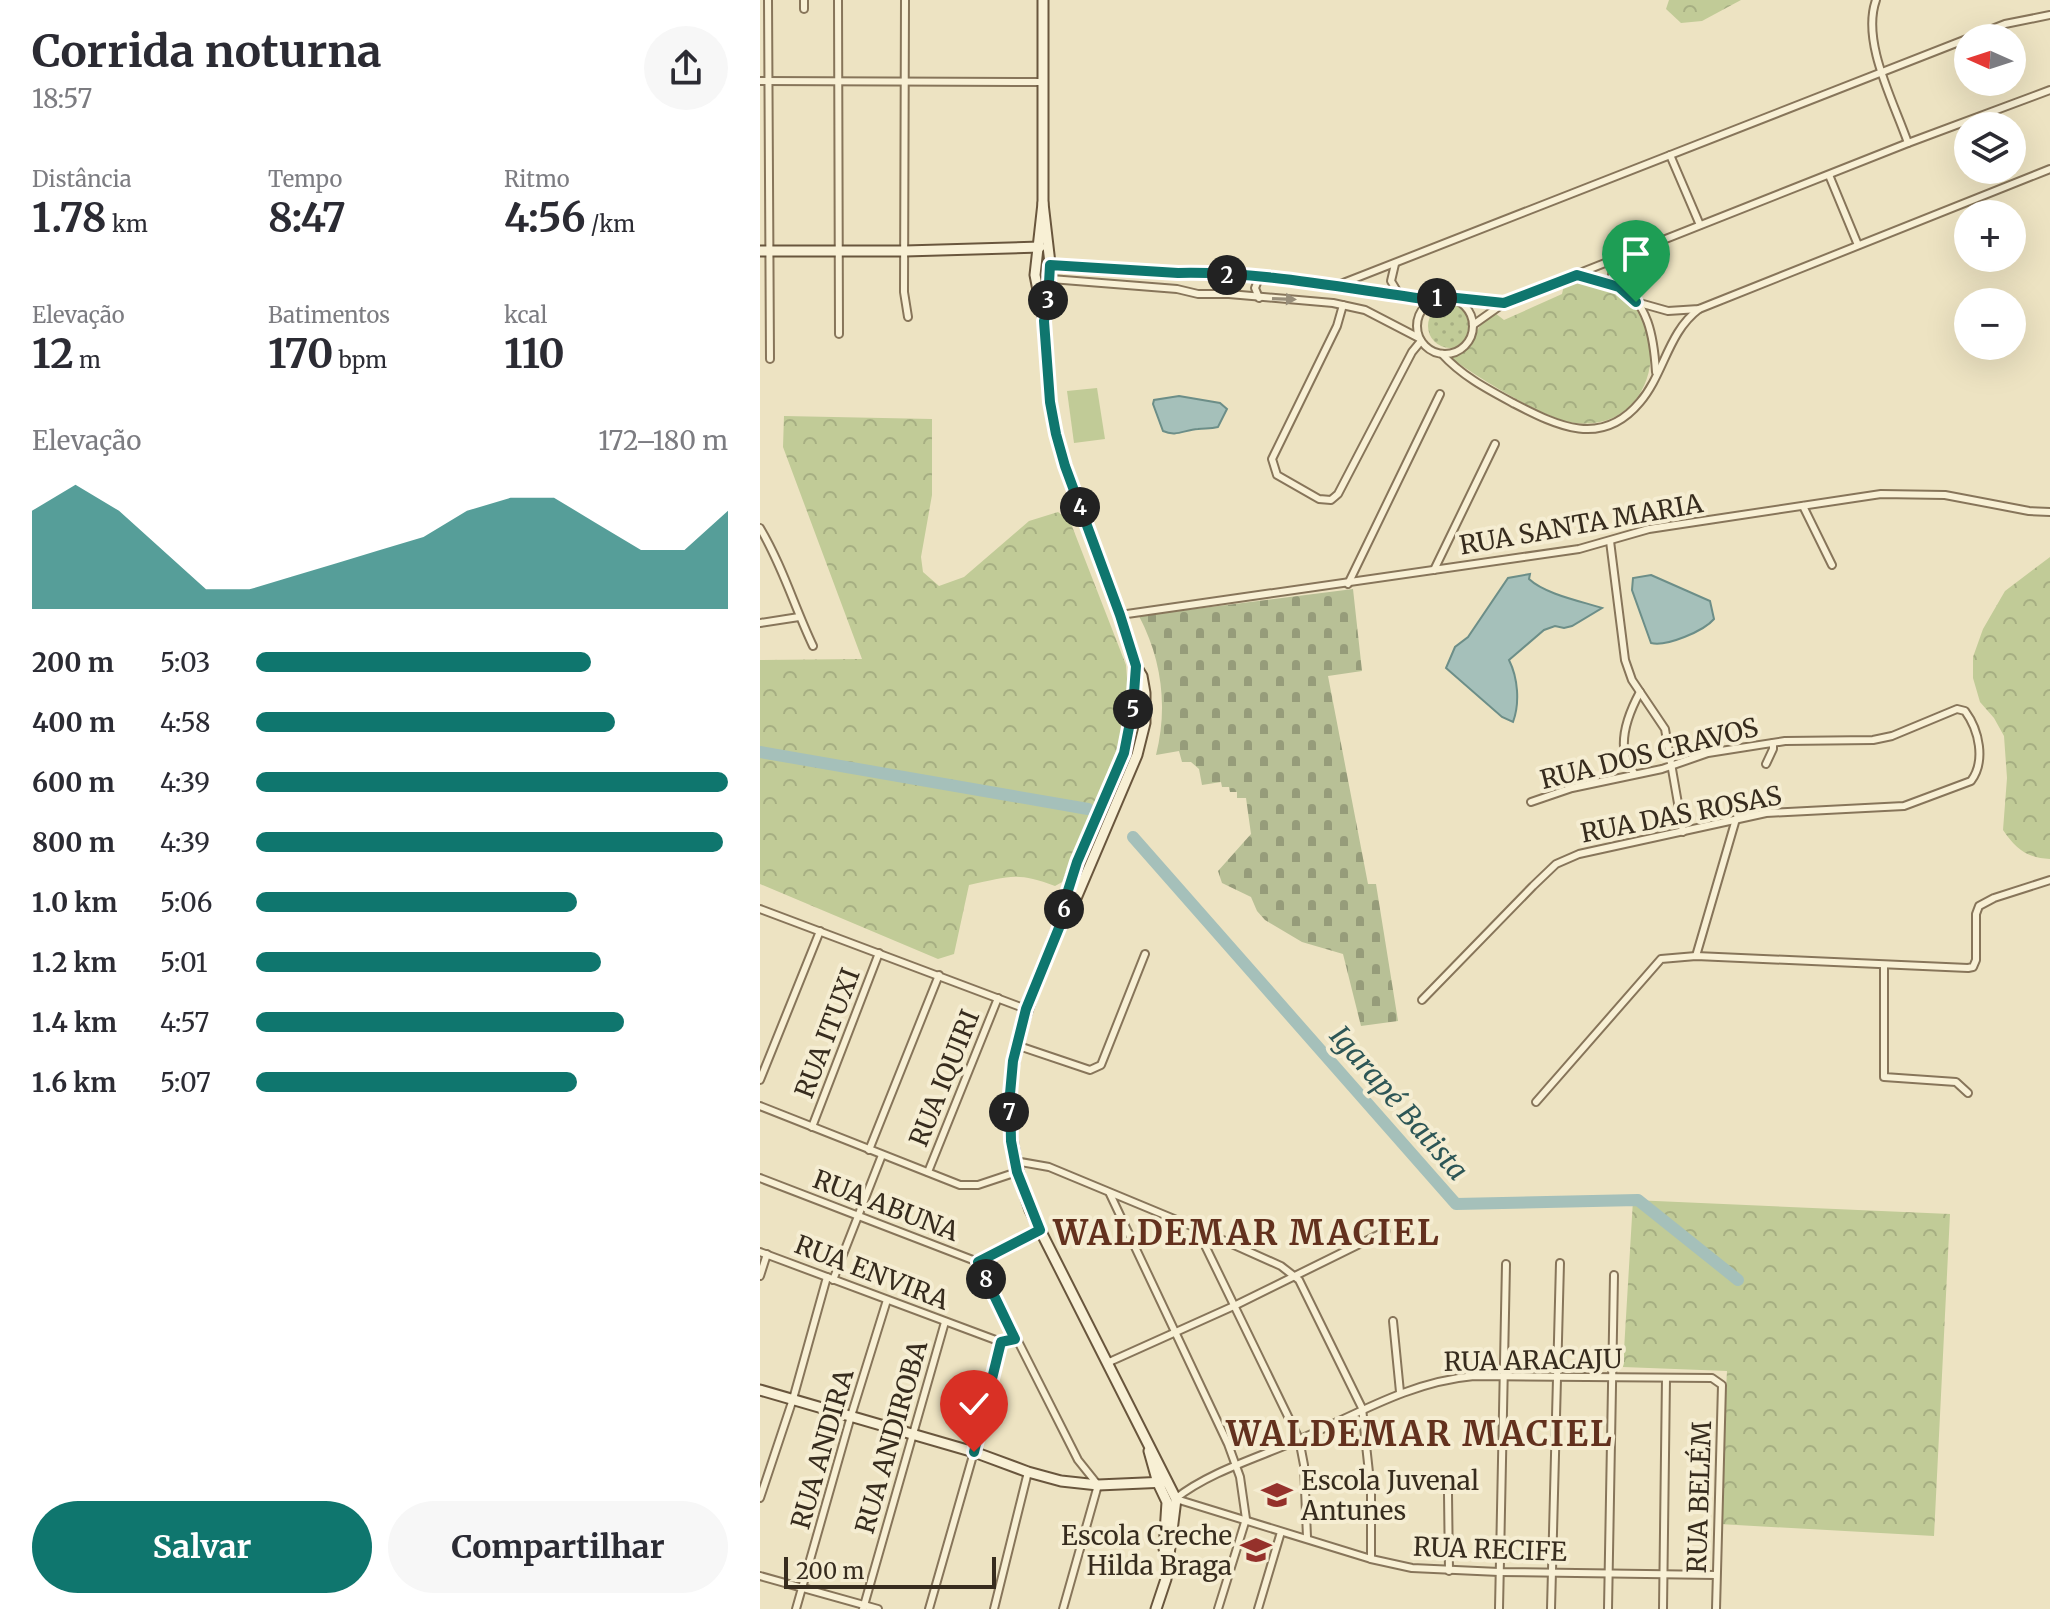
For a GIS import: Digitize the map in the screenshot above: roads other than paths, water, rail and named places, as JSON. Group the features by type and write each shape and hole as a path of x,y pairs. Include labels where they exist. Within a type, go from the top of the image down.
{"street":[{"path":"768,0 764,81 765,251 770,359"},
{"path":"804,0 804,9"},
{"path":"838,0 839,334"},
{"path":"905,0 904,292 908,317"},
{"path":"1043,0 1043,203 1050,265 1044,321"},
{"path":"1876,0 1870,28 1908,143"},
{"path":"1333,287 2005,24 2050,15"},
{"path":"764,81 1043,82"},
{"path":"1473,325 1504,303 2050,90"},
{"path":"1670,155 1700,225"},
{"path":"1636,302 1668,311 1699,309 2050,169"},
{"path":"1829,175 1858,245"},
{"path":"1043,203 1036,249 1036,285 1044,321 1050,402 1056,434 1144,684 1145,723 1137,755 1074,903 1063,918 1026,1009 1016,1045 1009,1118 1017,1172 1040,1230 1149,1448 1171,1500 1166,1579 1154,1609"},
{"path":"765,251 1048,249"},
{"path":"1615,259 1612,275 1619,287 1636,302 1648,324 1656,372"},
{"path":"1395,264 1390,278 1400,296"},
{"path":"1050,265 1259,278 1432,300 1447,297 1504,303"},
{"path":"1206,274 1208,287"},
{"path":"1577,275 1619,287"},
{"path":"1259,278 1255,288 1259,298"},
{"path":"1036,285 1044,290 1050,283"},
{"path":"1050,283 1208,287 1259,298 1343,305 1378,316 1420,340 1430,350 1442,354 1458,351 1466,345 1473,325 1469,311 1457,300"},
{"path":"1343,305 1337,326 1272,459 1277,475 1319,499 1331,500 1338,494 1420,340 1417,320 1422,308 1432,300"},
{"path":"1442,354 1481,386 1554,424 1570,428 1599,427 1622,417 1640,402 1683,324 1699,309"},
{"path":"1348,584 1440,394"},
{"path":"1434,570 1495,444"},
{"name":"RUA SANTA MARIA","path":"1120,615 1579,549 1649,529 1881,494 1926,493 2050,512"},
{"path":"1803,506 1832,565"},
{"path":"760,528 787,580 813,646"},
{"path":"1610,541 1625,660 1632,680 1665,729 1683,832"},
{"path":"760,545 769,543"},
{"path":"760,623 799,617"},
{"path":"1063,918 1065,900 1077,862 1124,753 1133,707 1136,666"},
{"path":"1634,773 1628,764 1624,745 1627,724 1640,692"},
{"name":"RUA DOS CRAVOS","path":"1531,802 1572,788 1662,769 1708,753 1773,743 1873,740 1907,732 1963,709"},
{"name":"RUA DAS ROSAS","path":"1422,1000 1533,886 1563,860 1736,819 1780,811 1896,808 1957,788 1974,778 1980,756 1970,717 1963,709"},
{"path":"1766,764 1774,748 1773,743"},
{"path":"1696,956 1736,819"},
{"path":"1536,1102 1657,961 1666,957 1973,967 1977,955 1976,914 1979,906 2050,880"},
{"path":"760,909 1026,1009"},
{"path":"760,1080 820,931"},
{"name":"RUA ITUXI","path":"812,1127 879,953"},
{"path":"1016,1045 1090,1070 1096,1069 1101,1065 1145,954"},
{"path":"1884,965 1884,1077 1956,1082 1968,1093"},
{"path":"869,1150 939,975"},
{"name":"RUA IQUIRI","path":"928,1172 998,998"},
{"path":"760,1106 968,1186 1017,1172"},
{"path":"760,1498 830,1279 882,1155"},
{"path":"1014,1161 1049,1167 1196,1228 1281,1266 1299,1280 1362,1408 1371,1491 1371,1559"},
{"name":"RUA ABUNA","path":"760,1178 978,1262 1040,1230"},
{"path":"1110,1193 1237,1466 1246,1519 1218,1609"},
{"path":"1196,1228 1299,1439 1304,1465 1307,1537"},
{"path":"1107,1363 1236,1305 1386,1231"},
{"path":"760,1276 763,1253"},
{"name":"RUA ENVIRA","path":"763,1253 1001,1342"},
{"path":"978,1262 1078,1460 1098,1485"},
{"path":"1551,1609 1560,1263"},
{"path":"1499,1609 1506,1264"},
{"path":"1608,1609 1614,1275"},
{"name":"RUA ANDIRA","path":"796,1609 887,1300"},
{"path":"1393,1321 1400,1392"},
{"name":"RUA ANDIROBA","path":"864,1607 945,1322"},
{"path":"929,1609 974,1452 1001,1342 1015,1339"},
{"name":"RUA ARACAJU","path":"1171,1500 1362,1408 1400,1392 1453,1378 1712,1378 1722,1385"},
{"path":"1663,1609 1666,1378"},
{"name":"RUA BELÉM","path":"1716,1609 1722,1385"},
{"path":"760,1390 974,1452 1028,1472 1074,1483 1162,1483"},
{"path":"994,1609 1028,1472"},
{"path":"1063,1609 1098,1485"},
{"path":"1448,1494 1449,1571"},
{"name":"RUA RECIFE","path":"1171,1500 1246,1519 1371,1559 1412,1568 1716,1575"},
{"path":"1258,1609 1281,1532"},
{"path":"760,1576 878,1609"}],"water":[{"path":"1179,396 1220,403 1227,409 1218,427 1176,433 1163,431 1154,400"},
{"path":"1530,574 1529,579 1544,589 1602,608 1572,626 1555,626 1544,630 1509,660 1517,691 1513,722 1502,717 1446,668 1455,647 1468,637 1508,578"},
{"path":"1651,575 1710,601 1714,619 1684,637 1666,643 1651,643 1632,590 1633,578"}],"waterway":[{"name":"Igarapé Batista","path":"760,752 1088,809"},
{"name":"Igarapé Batista","path":"1133,837 1456,1204 1638,1200 1738,1280"}],"place":[{"name":"Escola Juvenal Antunes","path":"1277,1495"},
{"name":"Escola Creche Hilda Braga","path":"1256,1550"}],"district":[{"name":"WALDEMAR MACIEL","path":"1247,1233"},
{"name":"WALDEMAR MACIEL","path":"1420,1434"}]}
